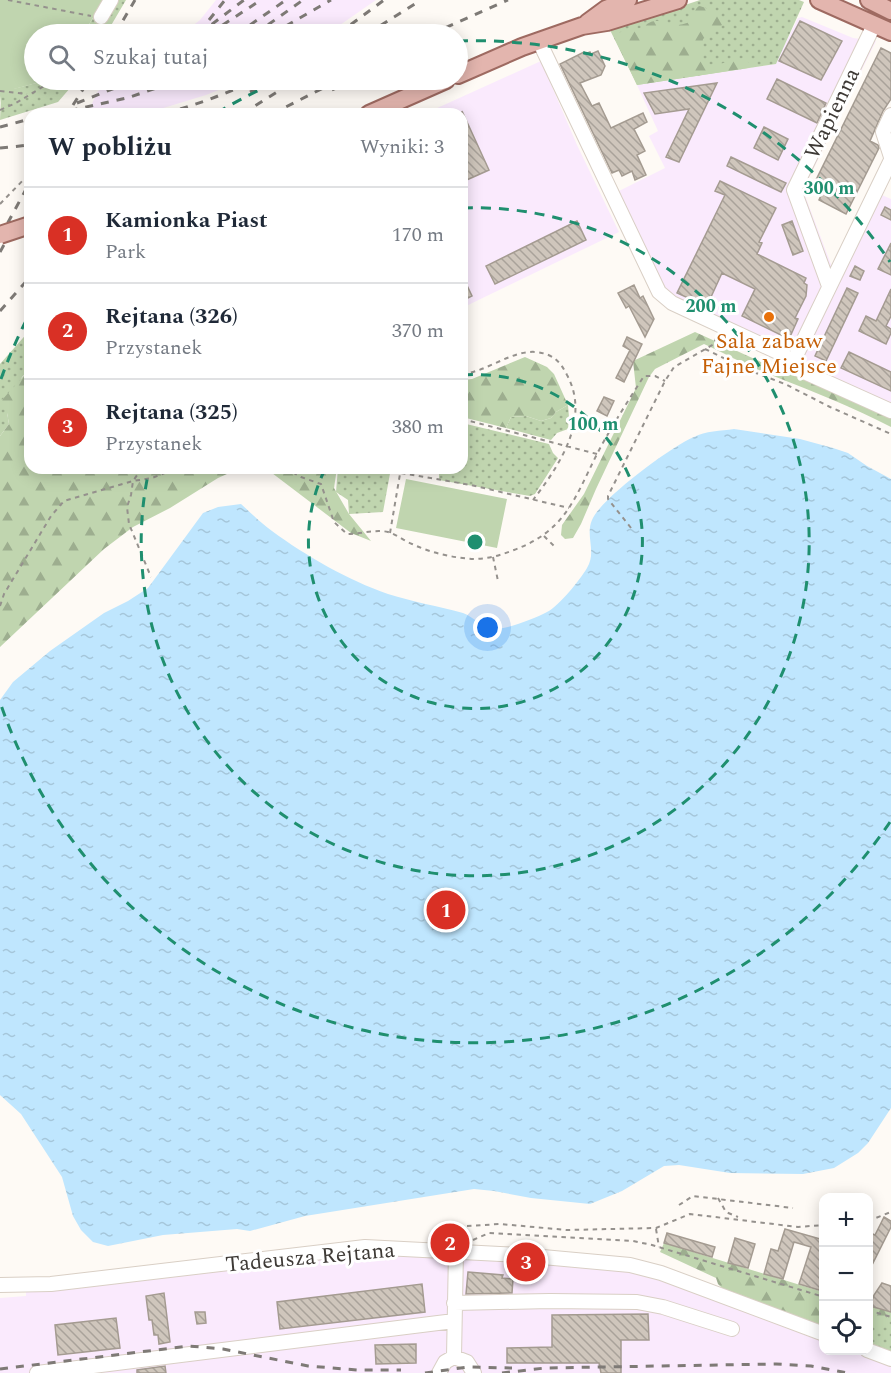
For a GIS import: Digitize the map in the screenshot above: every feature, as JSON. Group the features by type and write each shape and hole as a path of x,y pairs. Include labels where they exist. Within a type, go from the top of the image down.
{"main road":[{"path":"582,26 606,9 628,0"},
{"path":"468,71 582,26 607,22 678,0"},
{"path":"819,0 891,32"},
{"path":"868,0 891,11"},
{"path":"383,108 423,90"},
{"path":"0,235 24,227"}],"street":[{"path":"101,17 111,0"},
{"name":"Wapienna","path":"829,286 794,190 874,25"},
{"path":"539,41 659,292 672,303 784,355 791,366 891,411"},
{"path":"791,366 891,158 883,132 891,115"},
{"name":"Tadeusza Rejtana","path":"0,1285 51,1284 365,1247 456,1251 637,1266 819,1332"},
{"path":"454,1357 456,1251"},
{"path":"454,1303 637,1302 663,1307 732,1329"},
{"path":"37,1373 454,1321"},
{"path":"873,1352 891,1359"},
{"path":"439,1373 445,1362 454,1357"},
{"path":"454,1357 467,1362 474,1373"}],"path":[{"path":"8,0 101,17"},
{"path":"0,110 36,90"},
{"path":"0,91 29,94"},
{"path":"0,204 24,179"},
{"path":"631,528 608,496 674,367 714,344 720,325"},
{"path":"705,349 891,434"},
{"path":"468,372 528,352 552,356 562,365 567,374 576,400 568,445 561,460 533,500"},
{"path":"296,474 321,484 334,522 347,534 376,531 390,533 408,543 433,552 474,559 493,557 531,544 544,536 569,508 597,454 644,376 655,376 665,381"},
{"path":"468,420 597,454"},
{"path":"138,474 133,481 127,507 129,524 151,577"},
{"path":"0,606 4,594 51,516 64,501 162,474"},
{"path":"390,533 400,474"},
{"path":"405,474 569,508"},
{"path":"544,536 556,548"},
{"path":"493,557 498,581"},
{"path":"679,1205 693,1196 793,1208"},
{"path":"718,1198 726,1212 744,1220"},
{"path":"873,1219 891,1212"},
{"path":"467,1226 500,1224 567,1230 656,1228 690,1214 798,1227 819,1225"},
{"path":"666,1224 671,1227"},
{"path":"656,1228 659,1246"},
{"path":"873,1312 891,1317"}],"shaded area":[{"path":"216,0 376,0 341,24 195,24"},
{"path":"802,17 853,38 876,41 803,190 835,275 875,192 891,199 891,411 672,303 617,192 665,168 649,136 658,131 637,85 775,64 798,18"},
{"path":"541,61 577,145 619,232 468,305 468,108 437,108"},
{"path":"219,90 163,108 90,108 98,91"},
{"path":"349,1248 630,1265 819,1333 819,1355 873,1355 873,1353 891,1359 891,1373 0,1373 0,1298 26,1296 26,1286"}],"green space":[{"path":"0,0 104,0 89,24 24,24 24,86 14,89 12,98 1,96 0,103"},
{"path":"104,0 126,0 112,24 89,24"},
{"path":"700,0 799,0 804,2 776,64 637,85 610,30"},
{"path":"699,6 714,12 725,23 703,39 701,54 706,64 745,58 750,64 748,68 637,85 614,37 624,31 640,28 655,21 675,25 690,22 692,12"},
{"path":"24,86 24,90 68,90 58,102 39,108 24,108 24,113 0,120 1,96"},
{"path":"695,332 783,372 791,366 891,411 891,427 834,400 758,370 704,344 655,369 649,377 581,524 573,538 565,539 561,535 562,525 584,494 636,388 633,361"},
{"path":"24,337 24,375 7,413 9,424 0,436 0,364"},
{"path":"525,357 547,367 554,374 568,405 551,418 541,421 526,416 511,417 506,428 468,418 468,379"},
{"path":"24,376 24,474 227,474 133,527 104,549 0,647 0,436 9,424 1,401"},
{"path":"568,405 568,429 557,433 551,440 506,428 511,417 526,416 541,421 551,418"},
{"path":"468,424 549,444 558,458 535,494 530,496 439,480 439,474 468,474"},
{"path":"273,474 336,474 334,488 349,514 371,541 351,533"},
{"path":"338,474 390,474 383,512 349,514 348,500 336,492"},
{"path":"406,479 507,499 497,548 396,528"},
{"path":"664,1243 819,1291 819,1325 722,1288 716,1278 660,1252"},
{"path":"873,1306 891,1312 891,1359 873,1352"},
{"path":"873,1307 884,1310 886,1315 881,1327 873,1326"}],"water":[{"path":"734,429 800,439 833,448 848,453 891,479 891,1108 868,1143 858,1153 834,1168 803,1174 730,1173 679,1165 664,1166 622,1191 590,1204 474,1189 305,1216 250,1231 237,1229 163,1235 108,1246 93,1242 81,1230 73,1216 62,1177 21,1114 0,1095 0,700 13,682 50,651 104,613 148,588 203,513 218,507 241,504 268,528 299,549 343,575 373,588 397,597 463,613 495,629 522,623 552,609 584,573 591,556 590,526 608,499 654,462 684,442 713,431"}],"building":[{"path":"800,21 842,41 821,80 779,61"},
{"path":"881,48 891,53 891,99 870,141 879,148 846,214 819,200 823,191 813,186"},
{"path":"598,51 605,66 601,75 580,83 592,106 599,103 611,128 643,113 647,122 634,129 645,151 637,155 646,175 635,180 632,171 622,176 619,170 612,173 560,64 584,52 591,54"},
{"path":"777,79 826,103 817,123 767,99"},
{"path":"717,83 679,162 666,157 689,109 655,114 644,93"},
{"path":"468,124 489,170 468,179"},
{"path":"764,127 788,139 778,160 754,148"},
{"path":"731,157 786,183 781,192 727,166"},
{"path":"720,181 776,208 759,242 762,243 757,254 806,278 804,283 807,285 806,296 795,318 798,319 789,339 742,316 755,289 722,273 711,297 714,298 710,308 677,293 725,195 715,191"},
{"path":"885,207 891,210 891,220 881,215"},
{"path":"577,221 586,240 495,284 486,266"},
{"path":"792,221 803,251 793,255 782,225"},
{"path":"891,243 891,275 878,269"},
{"path":"855,266 864,271 860,280 850,276"},
{"path":"634,285 640,298 643,296 654,319 645,337 629,306 626,308 618,293"},
{"path":"847,288 858,293 826,361 815,356"},
{"path":"891,289 891,316 886,326 891,329 891,333 886,344 859,331 866,316 876,321"},
{"path":"627,337 642,344 624,382 616,378 630,350 623,346"},
{"path":"849,352 891,372 891,391 841,368"},
{"path":"604,397 614,401 607,416 597,411"},
{"path":"884,1217 891,1221 891,1227 873,1263 873,1234 875,1235"},
{"path":"785,1229 819,1239 819,1290 799,1284 811,1247 794,1242 783,1279 764,1274 771,1249 778,1251"},
{"path":"667,1233 715,1247 712,1257 664,1243"},
{"path":"735,1238 755,1244 748,1268 728,1263"},
{"path":"468,1272 503,1275 502,1278 513,1279 512,1293 466,1294"},
{"path":"882,1283 891,1286 891,1312 873,1307 874,1295"},
{"path":"422,1284 425,1312 280,1329 277,1302"},
{"path":"164,1293 170,1342 159,1344 158,1335 154,1335 152,1320 149,1320 146,1296"},
{"path":"195,1312 205,1312 206,1323 197,1324"},
{"path":"648,1314 649,1340 621,1340 621,1373 601,1373 599,1363 507,1363 507,1348 552,1347 552,1315"},
{"path":"116,1318 120,1348 58,1355 55,1325"},
{"path":"416,1344 416,1363 376,1364 375,1345"},
{"path":"165,1366 166,1373 137,1373 137,1370"}],"railway":[{"path":"121,24 135,0"},
{"path":"209,20 225,0"},
{"path":"212,24 244,0"},
{"path":"224,24 261,0"},
{"path":"251,24 286,0"},
{"path":"269,24 303,0"},
{"path":"289,24 331,0"},
{"path":"352,24 384,0"},
{"path":"383,24 421,0"},
{"path":"454,24 508,0"},
{"path":"73,105 83,90"},
{"path":"77,103 110,90"},
{"path":"81,108 127,98 151,90"},
{"path":"183,108 233,90"},
{"path":"250,92 254,90"},
{"path":"252,108 280,90"},
{"path":"284,108 319,90"},
{"path":"0,127 24,121"},
{"path":"0,148 24,146"},
{"path":"0,237 24,193"},
{"path":"0,252 11,232"},
{"path":"0,311 24,284"},
{"path":"0,1369 189,1346 223,1349 308,1366 357,1370 401,1370"},
{"path":"502,1373 545,1368 776,1364 811,1366 848,1373"},
{"path":"425,1373 468,1367 512,1368"}],"place":[{"name":"Sala zabaw Fajne Miejsce","path":"769,317"},
{"name":"Kamionka Piast","path":"446,910"},
{"name":"Rejtana (326)","path":"450,1243"},
{"name":"Rejtana (325)","path":"526,1262"}]}
